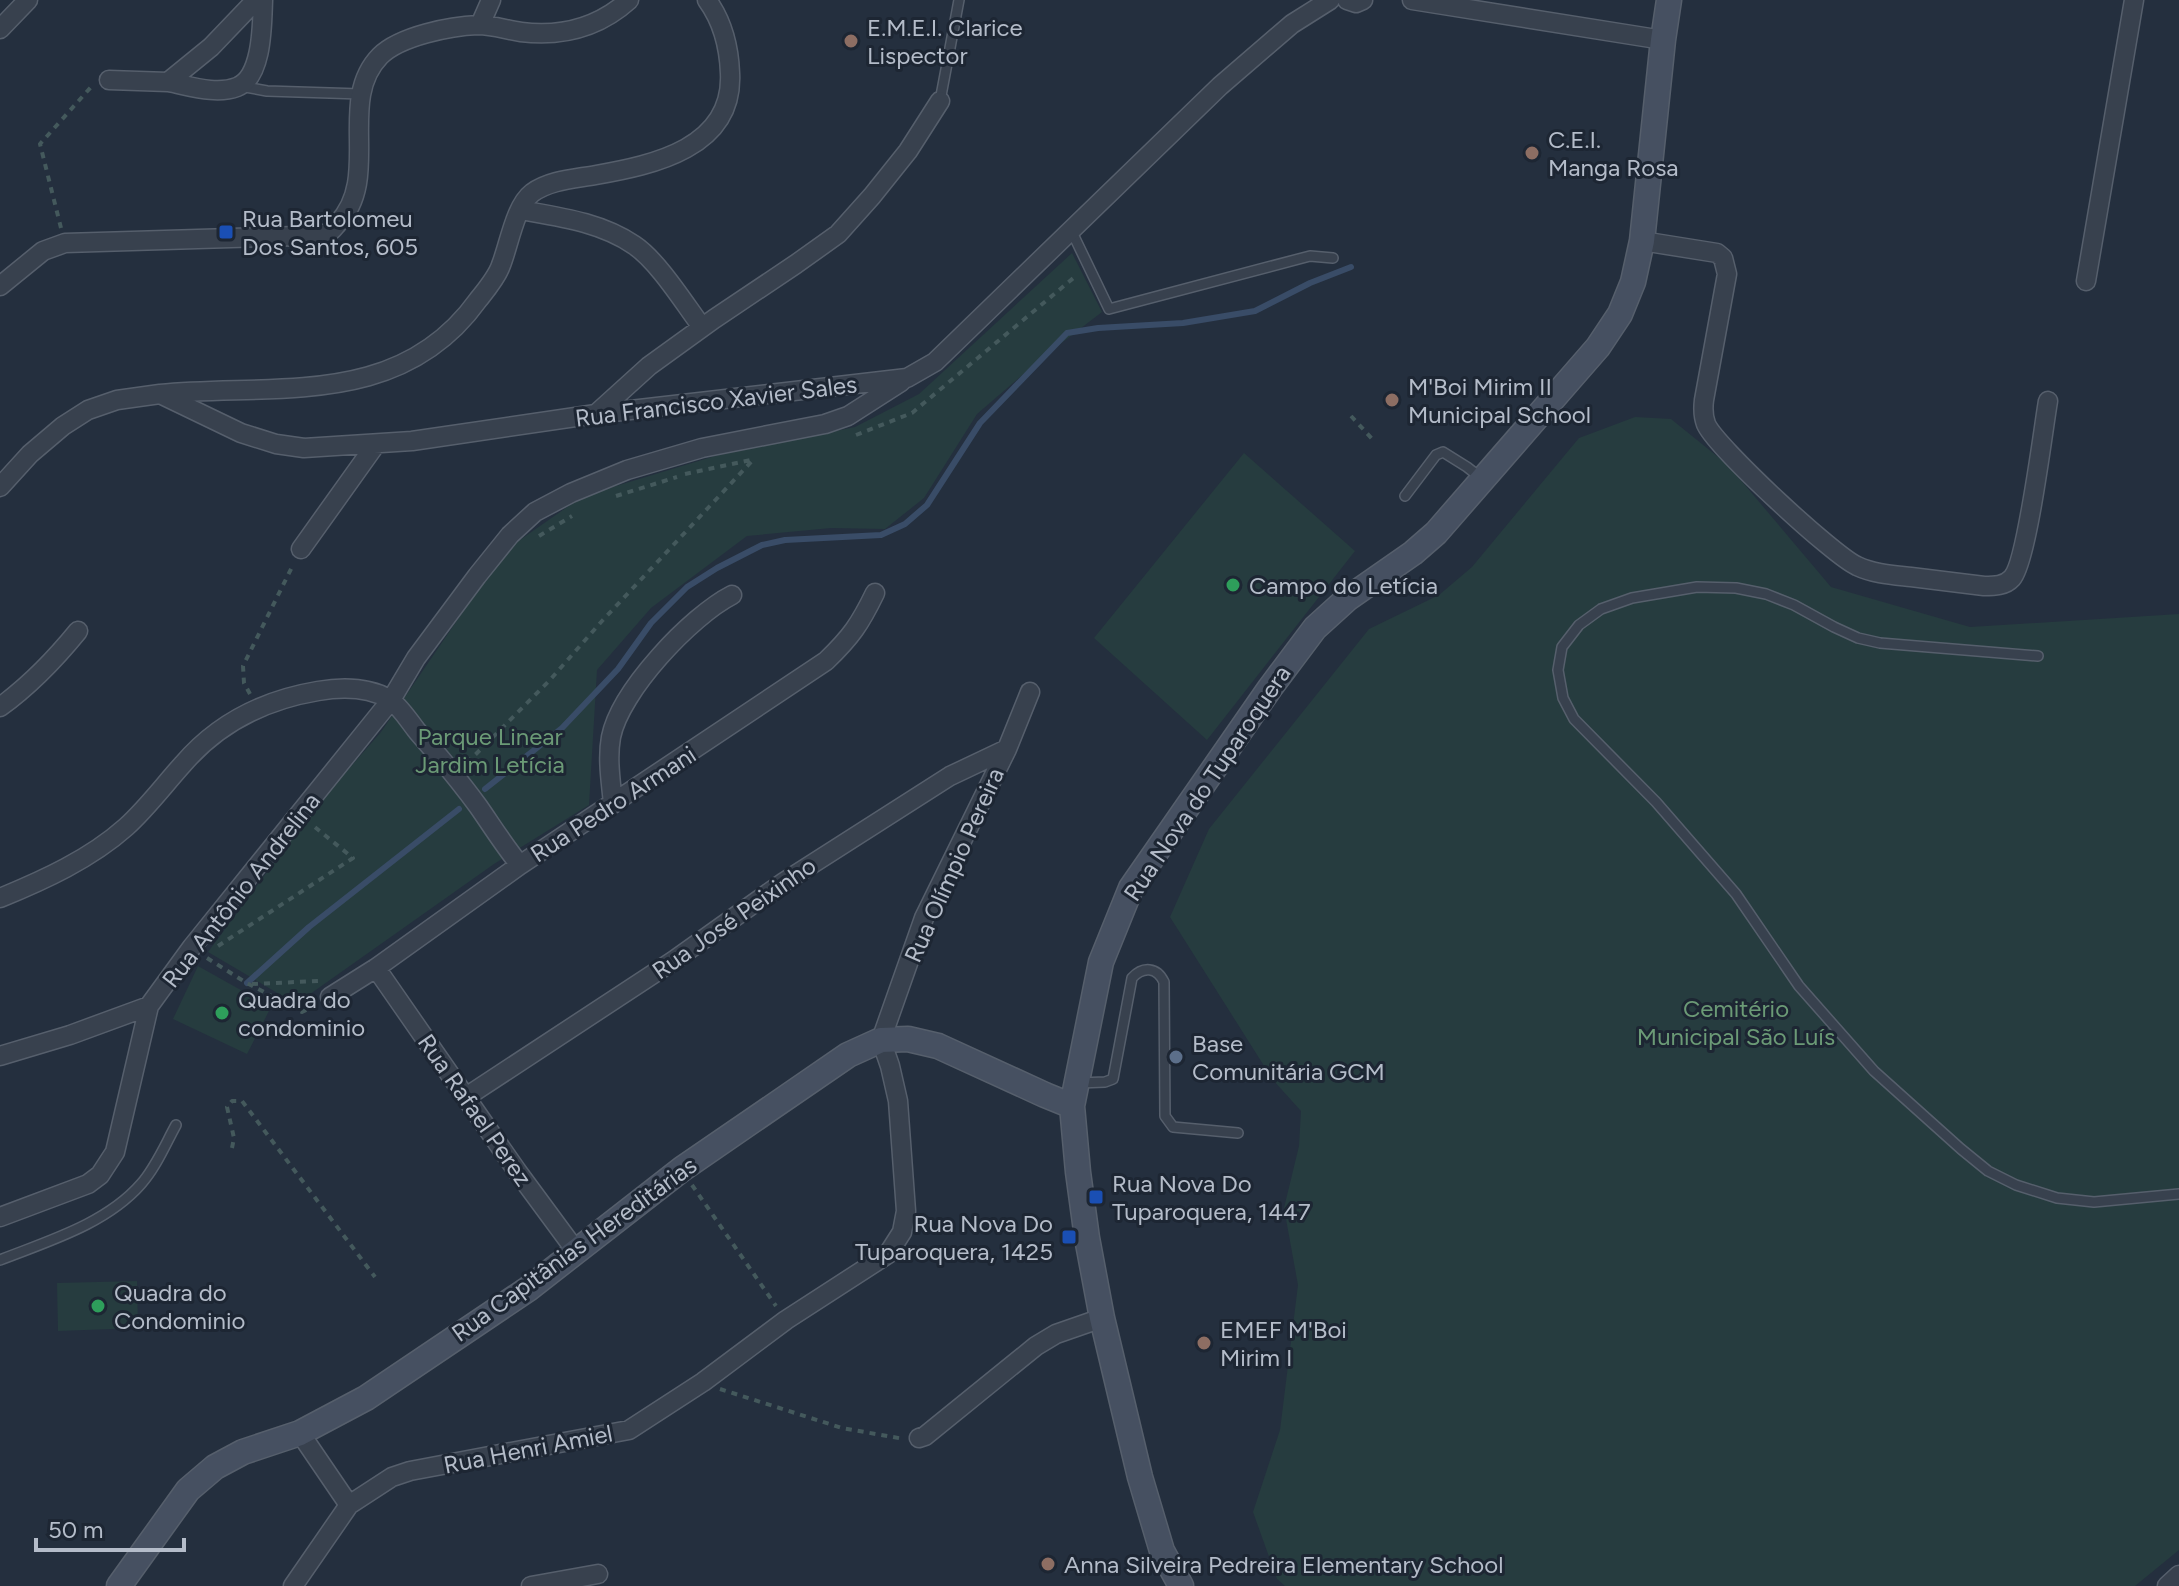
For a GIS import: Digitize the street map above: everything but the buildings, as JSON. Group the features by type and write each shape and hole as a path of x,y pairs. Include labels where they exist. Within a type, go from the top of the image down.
{"street":[{"path":"0,29 28,0"},
{"path":"168,82 211,47 256,0"},
{"path":"109,80 168,82 202,89 240,86 254,72 263,0"},
{"path":"480,25 491,0"},
{"path":"0,286 43,251 65,243 299,236 329,232 348,213 358,185 361,94 370,70 381,55 420,35 480,25 553,33 589,27 629,0"},
{"path":"0,487 30,454 63,426 88,410 117,400 212,390 309,388 380,374 409,361 449,332 476,304 500,269 520,210 530,194 553,183 647,165 680,153 709,134 725,108 731,84 729,51 719,17 707,0"},
{"name":"Rua Francisco Xavier Sales","path":"160,394 241,433 276,444 304,448 412,441 596,414 907,378 935,362 1220,86 1292,24 1330,0"},
{"path":"1347,0 1356,3 1363,0"},
{"path":"1412,0 1663,40"},
{"name":"Rua Nova do Tuparoquera","path":"1181,1586 1162,1551 1140,1477 1102,1318 1087,1238 1074,1094 1101,962 1131,888 1315,628 1347,599 1436,533 1598,347 1620,314 1633,282 1642,241 1669,0"},
{"path":"2086,281 2134,0"},
{"path":"596,414 649,366 838,234 908,151 940,101"},
{"path":"520,210 583,222 636,245 659,269 702,327"},
{"path":"1642,241 1717,253 1723,258 1727,274 1704,400 1706,424 1768,490 1855,566 1879,574 1984,586 1999,586 2010,581 2019,569 2048,401"},
{"name":"Rua Antônio Andrelina","path":"0,1217 88,1184 107,1167 115,1152 149,1006 199,952 301,813 391,700 416,658 510,535 535,512 627,470 702,448 825,424 848,416 907,378"},
{"path":"301,549 376,444"},
{"name":"Rua Pedro Armani","path":"335,994 520,865 826,661 850,638 875,593"},
{"path":"613,804 610,739 615,722 629,697 667,647 719,601 732,595"},
{"path":"0,707 45,667 78,631"},
{"path":"0,898 50,877 94,852 126,827 208,738 232,721 258,707 298,694 332,689 368,691 391,700 453,775 520,865"},
{"name":"Rua Olímpio Pereira","path":"881,1040 924,918 1007,749 1030,692"},
{"name":"Rua José Peixinho","path":"466,1097 673,961 784,882 950,776 1007,749"},
{"name":"Rua Rafael Perez","path":"376,968 576,1251"},
{"path":"0,1056 149,1006"},
{"name":"Rua Capitânias Hereditárias","path":"119,1586 188,1490 215,1467 243,1452 300,1433 366,1398 528,1289 682,1169 848,1055 881,1040 908,1039 938,1046 1045,1095 1074,1094"},
{"name":"Rua Henri Amiel","path":"349,1505 392,1477 410,1471 629,1430 703,1382 786,1320 888,1254 902,1232 906,1211 898,1101 881,1040"},
{"path":"919,1438 1036,1346 1056,1334 1102,1318"},
{"path":"293,1586 349,1505 300,1433"},
{"path":"531,1586 598,1574"},
{"path":"2167,1586 2179,1575"}],"lane":[{"path":"940,101 959,0"},
{"path":"240,86 279,92 361,94"},
{"path":"1071,230 1109,309 1310,256 1333,258"},
{"path":"1405,496 1436,455 1443,452 1482,480"},
{"path":"2038,656 1880,643 1858,638 1766,594 1736,588 1697,587 1632,598 1601,609 1579,625 1562,647 1558,670 1563,698 1574,719 1656,802 1736,894 1799,986 1874,1071 1961,1149 1988,1171 2016,1185 2057,1198 2094,1202 2179,1194"},
{"path":"1074,1094 1113,1079 1132,978 1141,970 1151,969 1160,973 1164,982 1165,1116 1173,1127 1238,1133"},
{"path":"0,1260 96,1220 123,1202 147,1176 176,1125"}],"path":[{"path":"65,243 40,144 89,88 109,80"},
{"path":"855,435 912,413 1088,266"},
{"path":"1351,416 1375,442"},
{"path":"453,775 549,681 753,459 684,475 615,497"},
{"path":"528,543 576,513"},
{"path":"258,707 244,683 243,666 301,549"},
{"path":"199,952 215,948 353,858 301,813"},
{"path":"199,952 250,985 302,1012 335,994 333,981 302,980 250,985"},
{"path":"232,1148 234,1138 227,1107 232,1101 242,1101 375,1277"},
{"path":"682,1169 786,1320"},
{"path":"703,1382 728,1394 842,1428 907,1440 919,1438"}],"green space":[{"name":"Parque Linear Jardim Letícia","path":"1072,253 1102,312 977,414 924,498 885,529 831,528 747,536 651,608 597,670 589,805 494,864 296,1004 208,952 312,811 381,732 488,575 517,542 583,496 715,456 855,427 919,394"},
{"name":"Cemitério Municipal São Luís","path":"1635,417 1671,419 1728,465 1831,587 1970,627 2179,614 2179,1550 2135,1586 1285,1586 1277,1579 1253,1512 1280,1430 1298,1285 1284,1208 1299,1146 1301,1111 1273,1080 1170,917 1209,829 1369,629 1439,595 1472,567 1579,438"},
{"name":"Campo do Letícia","path":"1244,453 1355,551 1207,740 1094,638"},
{"name":"Quadra do condominio","path":"198,966 271,1007 247,1054 173,1019"},
{"name":"Quadra do Condominio","path":"137,1281 138,1328 58,1331 57,1283"}],"waterway":[{"path":"485,789 562,728 618,669 651,623 687,587 717,568 762,545 785,540 881,535 905,524 927,505 980,423 1067,333 1183,323 1255,311 1310,283 1351,267"},
{"path":"247,983 309,927 459,809"}],"place":[{"name":"E.M.E.I. Clarice Lispector","path":"851,41"},
{"name":"C.E.I. Manga Rosa","path":"1532,153"},
{"name":"Rua Bartolomeu Dos Santos, 605","path":"226,232"},
{"name":"M'Boi Mirim II Municipal School","path":"1392,400"},
{"name":"Campo do Letícia","path":"1233,585"},
{"name":"Quadra do condominio","path":"222,1013"},
{"name":"Base Comunitária GCM","path":"1176,1057"},
{"name":"Rua Nova Do Tuparoquera, 1447","path":"1096,1197"},
{"name":"Rua Nova Do Tuparoquera, 1425","path":"1069,1237"},
{"name":"Quadra do Condominio","path":"98,1306"},
{"name":"EMEF M'Boi Mirim I","path":"1204,1343"},
{"name":"Anna Silveira Pedreira Elementary School","path":"1048,1564"}]}
